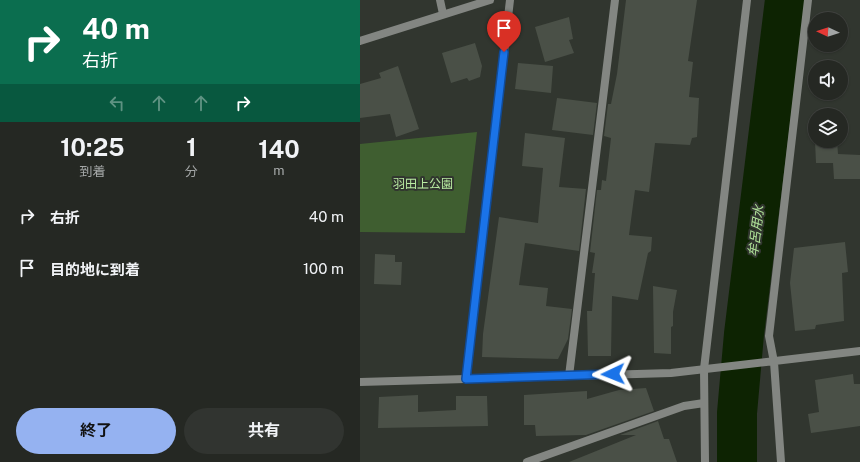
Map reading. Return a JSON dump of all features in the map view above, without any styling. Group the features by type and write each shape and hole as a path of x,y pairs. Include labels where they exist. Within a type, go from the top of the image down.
{"street":[{"path":"440,0 443,14"},
{"path":"360,41 490,0"},
{"path":"466,379 510,0"},
{"path":"569,376 615,0"},
{"path":"705,462 704,369 748,0"},
{"path":"781,462 774,362 770,336 808,0"},
{"path":"360,382 671,373 860,351"},
{"path":"527,462 684,406 704,403"}],"green space":[{"name":"羽田上公園","path":"477,132 465,233 360,232 360,144"}],"building":[{"path":"626,0 697,0 688,61 693,62 689,97 699,98 697,137 692,138 690,145 655,143 649,192 635,190 629,235 652,237 651,251 648,253 638,300 612,296 611,356 588,356 587,311 592,311 595,273 592,273 595,253 590,252 597,190 601,190 602,180 606,181 611,138 604,136 608,104 611,104 617,74"},
{"path":"569,17 573,39 569,40 574,53 545,62 535,27"},
{"path":"475,43 482,66 480,77 469,81 467,78 451,83 442,53"},
{"path":"518,63 553,66 551,93 515,89"},
{"path":"398,66 419,129 396,137 390,114 360,118 360,84 381,78 379,73"},
{"path":"557,98 597,103 593,135 552,130"},
{"path":"525,133 565,138 559,187 586,189 579,251 525,243 519,285 548,288 546,306 572,309 568,339 558,359 482,357 483,334 499,217 538,223 543,168 522,166"},
{"path":"815,148 838,148 838,154 860,155 860,179 834,179 833,163 816,163"},
{"path":"845,242 848,272 842,273 844,321 816,325 815,329 795,331 790,283 794,248"},
{"path":"375,254 395,255 395,262 402,262 401,285 374,284"},
{"path":"653,286 677,290 673,312 673,326 671,327 671,354 654,353"},
{"path":"853,374 854,384 860,384 860,426 811,433 808,414 819,412 815,380"},
{"path":"646,388 654,411 586,435 536,436 535,425 524,425 524,395 587,391 587,399 619,390"},
{"path":"418,395 418,412 456,410 456,396 487,396 488,426 378,428 379,397"},
{"path":"658,421 664,439 669,439 677,462 569,462 636,435 620,435"}],"waterway":[{"name":"牟呂用水","path":"737,462 737,413 744,334 785,0"}],"route":[{"path":"504,52 466,379 613,374"}]}
